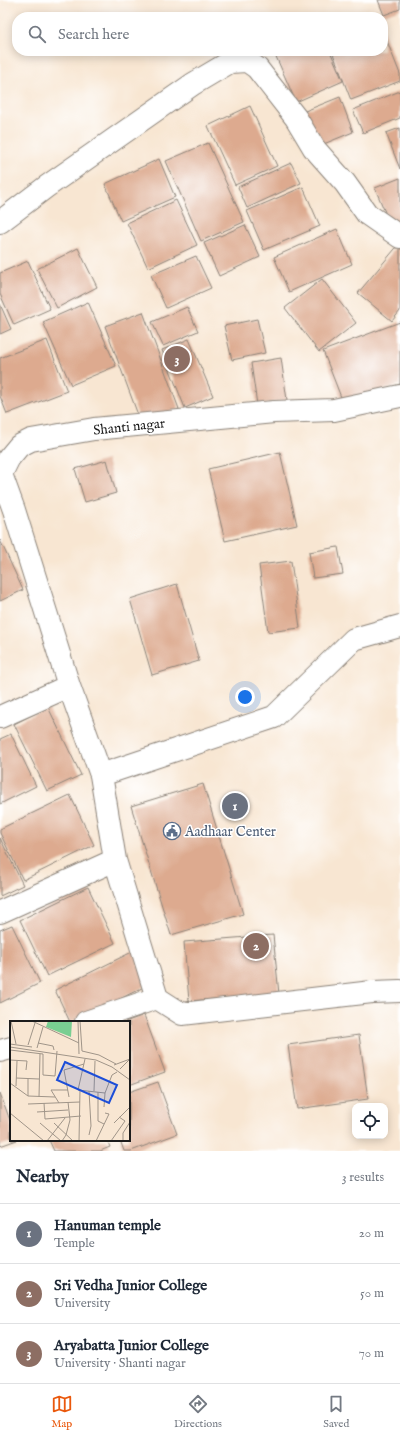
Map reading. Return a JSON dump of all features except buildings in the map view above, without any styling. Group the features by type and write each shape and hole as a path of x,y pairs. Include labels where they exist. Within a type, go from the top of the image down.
{"street":[{"path":"0,222 46,187 193,84 230,62 247,61 257,68 296,118 314,148 345,183 367,214 400,237"},
{"name":"Shanti nagar","path":"7,514 1,474 9,458 20,446 31,440 94,429 274,412 334,410 400,396"},
{"path":"7,514 101,775 115,860 157,998 182,1014 372,992 400,991"},
{"path":"101,775 274,717 354,639 400,626"},
{"path":"0,717 69,686"},
{"path":"0,912 115,860"},
{"path":"89,1021 157,998"},
{"path":"0,1052 10,1048"}],"place":[{"name":"Aryabatta Junior College","path":"177,359"},
{"name":"Hanuman temple","path":"235,806"},
{"name":"Aadhaar Center","path":"172,831"},
{"name":"Sri Vedha Junior College","path":"256,946"}]}
